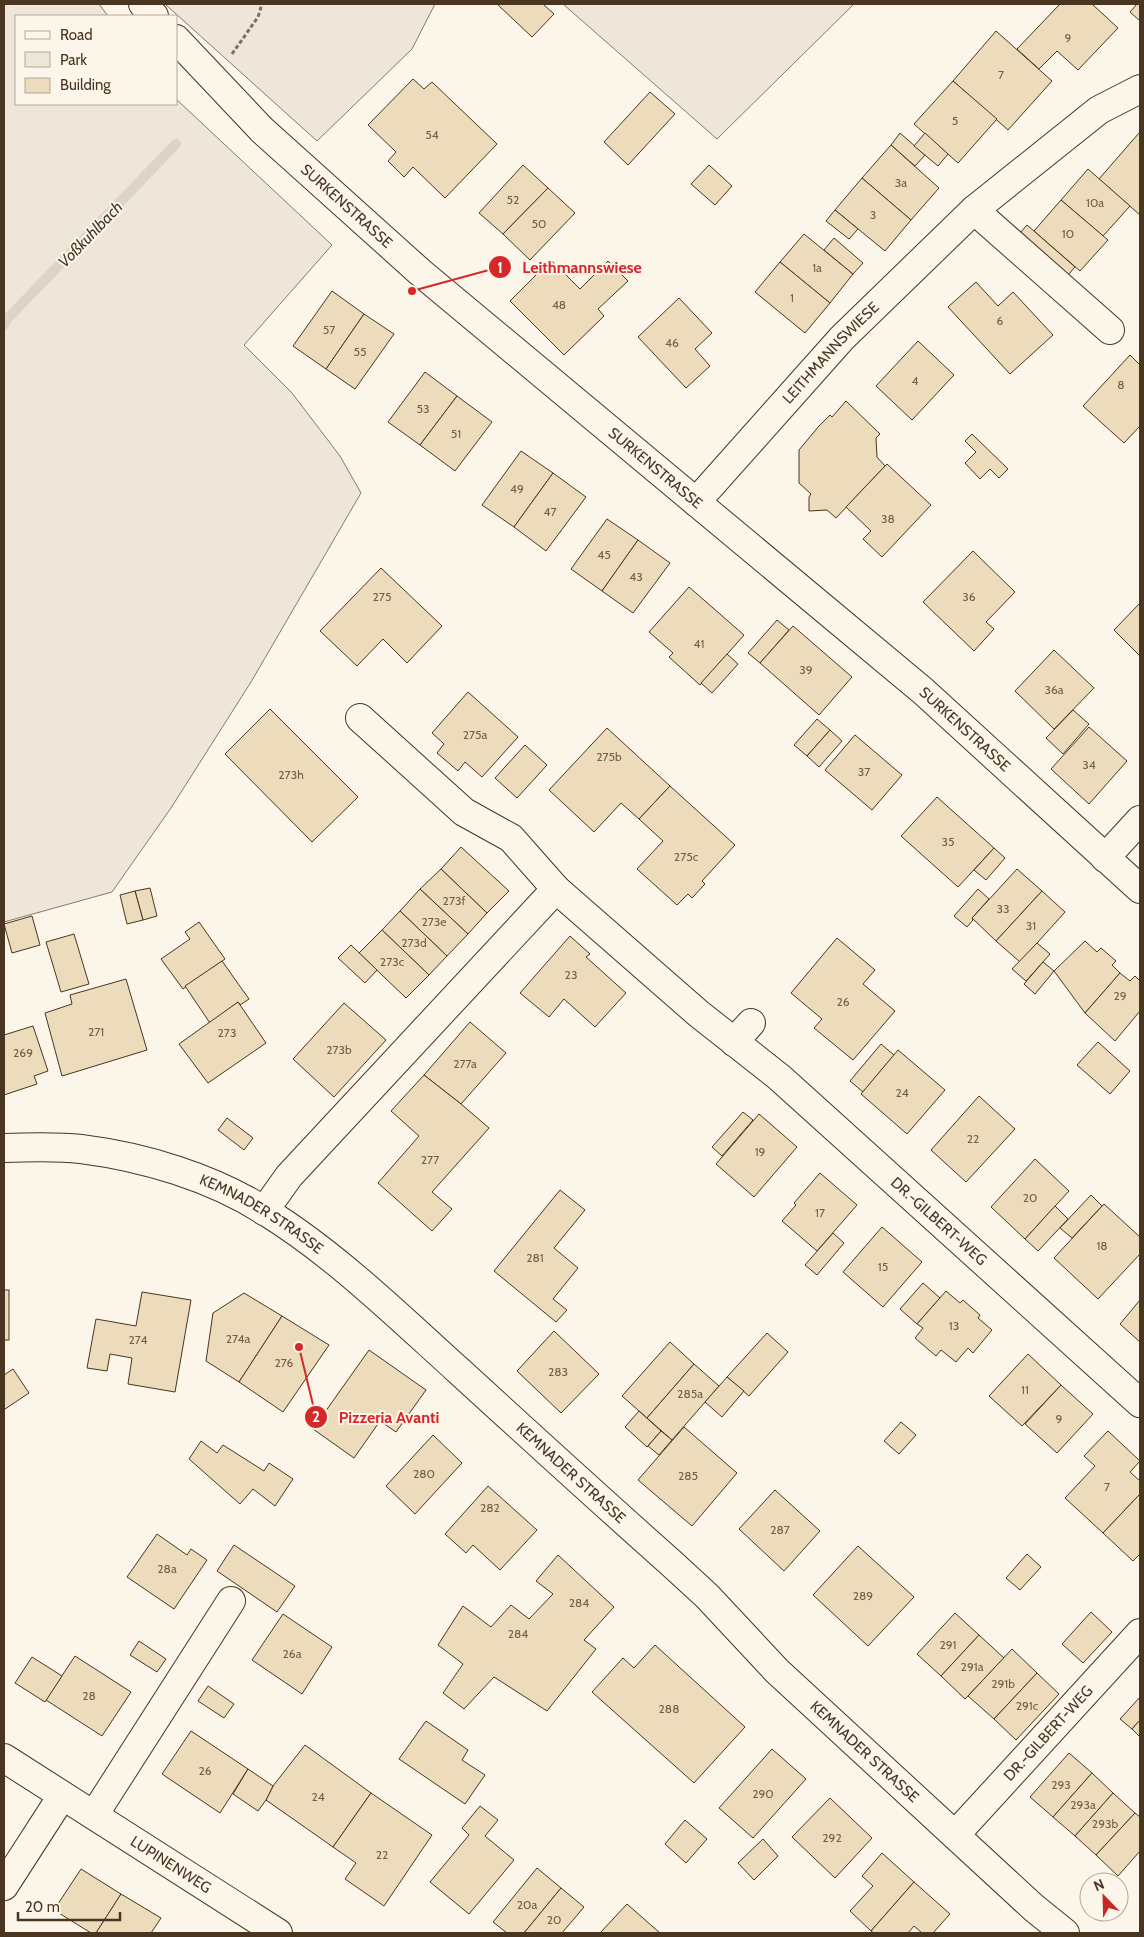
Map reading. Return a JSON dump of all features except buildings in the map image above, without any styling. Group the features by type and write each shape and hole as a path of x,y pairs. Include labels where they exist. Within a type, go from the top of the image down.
{"street":[{"path":"143,4 153,15"},
{"name":"SURKENSTRASSE","path":"178,41 262,130 420,272 923,691 1140,889"},
{"name":"LEITHMANNSWIESE","path":"696,502 842,338 974,210 1099,110 1140,89"},
{"path":"974,210 1110,330"},
{"name":"DR.-GILBERT-WEG","path":"360,718 464,812 511,838 556,889 699,1014 743,1032 778,1077 1140,1403"},
{"path":"1105,858 1140,820"},
{"path":"264,1211 289,1176 556,889"},
{"name":"KEMNADER STRASSE","path":"4,1148 80,1149 128,1158 179,1172 218,1187 264,1211 316,1246 422,1338 707,1596 778,1671 1034,1908 1065,1933"},
{"path":"94,1815 231,1601"},
{"name":"DR.-GILBERT-WEG","path":"955,1835 1140,1633"},
{"name":"LUPINENWEG","path":"4,1758 278,1933"},
{"path":"4,1886 62,1796"}],"path":[{"path":"215,79 258,17 262,4"}],"green space":[{"path":"4,4 99,4 107,15 15,15 15,105 178,105 178,101 332,245 244,345 292,393 340,456 361,493 251,682 171,808 112,892 4,922"},
{"path":"165,4 435,4 412,49 317,141"},
{"path":"563,4 854,4 717,139"}],"waterway":[{"name":"Voßkuhlbach","path":"4,325 7,319 176,144"}],"place":[{"name":"Leithmannswiese","path":"412,291"},
{"name":"Pizzeria Avanti","path":"299,1347"}]}
